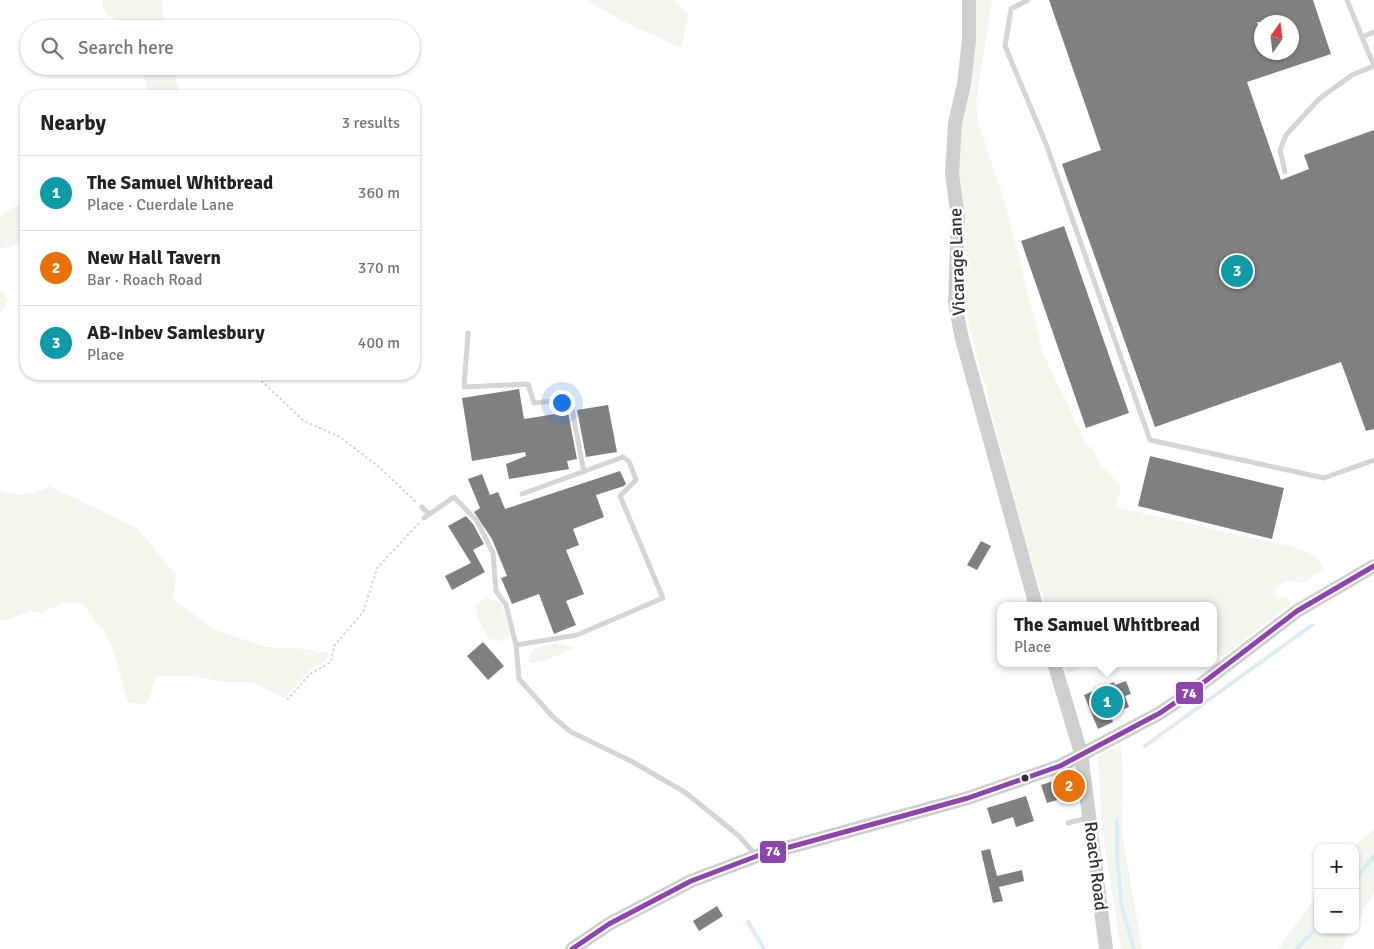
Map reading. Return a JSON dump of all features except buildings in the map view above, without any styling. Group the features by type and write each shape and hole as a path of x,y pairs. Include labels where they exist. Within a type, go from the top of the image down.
{"street":[{"name":"Vicarage Lane","path":"969,0 969,40 964,84 953,145 952,174 958,218 955,303 964,349 1035,602"},
{"path":"572,949 610,924 691,881 757,856 968,798 1060,766 1160,713 1195,690 1298,611 1374,566"},
{"path":"1055,667 1081,754"},
{"name":"Roach Road","path":"1081,754 1106,949"}],"lane":[{"path":"1028,0 1011,9 1005,46 1046,144 1150,440 1324,478 1374,460"},
{"path":"1285,172 1280,150 1286,135 1319,99 1352,75 1374,66 1347,0"},
{"path":"1362,37 1374,32"},
{"path":"468,333 464,387 528,384 534,403 570,399 584,472"},
{"path":"516,645 577,635 663,598 620,496 636,480 629,461 622,458 522,494"},
{"path":"422,507 426,516 454,497 478,521 493,553 496,591 506,605 516,645 519,679 553,717 571,732 633,762 686,793 739,836 757,856"},
{"path":"1068,823 1090,817"}],"path":[{"path":"260,380 304,421 340,437 379,467 422,507"},
{"path":"288,700 310,674 331,662 334,646 363,612 377,568 426,516"}],"shaded area":[{"path":"103,0 162,0 163,20 117,20 106,14 102,3"},
{"path":"587,0 674,0 688,15 682,48 620,20"},
{"path":"976,0 992,0 976,102 978,123 1006,206 1042,350 1085,445 1093,448 1101,469 1107,471 1121,487 1116,507 1289,546 1310,553 1321,564 1323,570 1302,583 1287,581 1276,587 1275,595 1278,599 1287,597 1292,603 1222,657 1217,651 1217,602 1045,602 1023,534 962,290 966,225 959,178 960,137 975,32"},
{"path":"144,75 175,75 179,90 148,90"},
{"path":"20,204 20,243 0,249 0,216"},
{"path":"0,288 8,300 0,313"},
{"path":"49,486 137,528 176,575 173,600 216,630 266,647 308,649 317,653 327,652 326,660 311,669 284,698 253,682 223,682 193,676 156,676 148,701 141,705 128,702 108,638 83,603 64,602 42,613 31,611 3,621 0,620 0,490 14,494 31,494"},
{"path":"487,598 499,601 512,631 503,641 489,639 477,617 476,604"},
{"path":"556,643 575,648 541,662 529,663 530,653 537,647"},
{"path":"1065,667 1080,667 1068,674"},
{"path":"1121,745 1123,772 1122,833 1142,949 1121,949 1102,830 1098,756"},
{"path":"1374,829 1374,893 1359,918 1359,844 1357,844"},
{"path":"1314,900 1314,934 1350,934 1341,949 1278,949"}],"waterway":[{"path":"1145,746 1312,625"},
{"path":"1117,820 1117,857 1122,908 1134,949"},
{"path":"1359,875 1374,856"},
{"path":"748,922 764,949"},
{"path":"1296,949 1314,930"}],"transit line":[{"name":"74","path":"572,949 609,924 691,881 757,856 968,798 1060,766 1160,713 1195,689 1297,611 1374,566"}],"place":[{"name":"AB-Inbev Samlesbury","path":"1237,271"},
{"name":"The Samuel Whitbread","path":"1107,702"},
{"name":"New Hall Tavern","path":"1069,786"}]}
